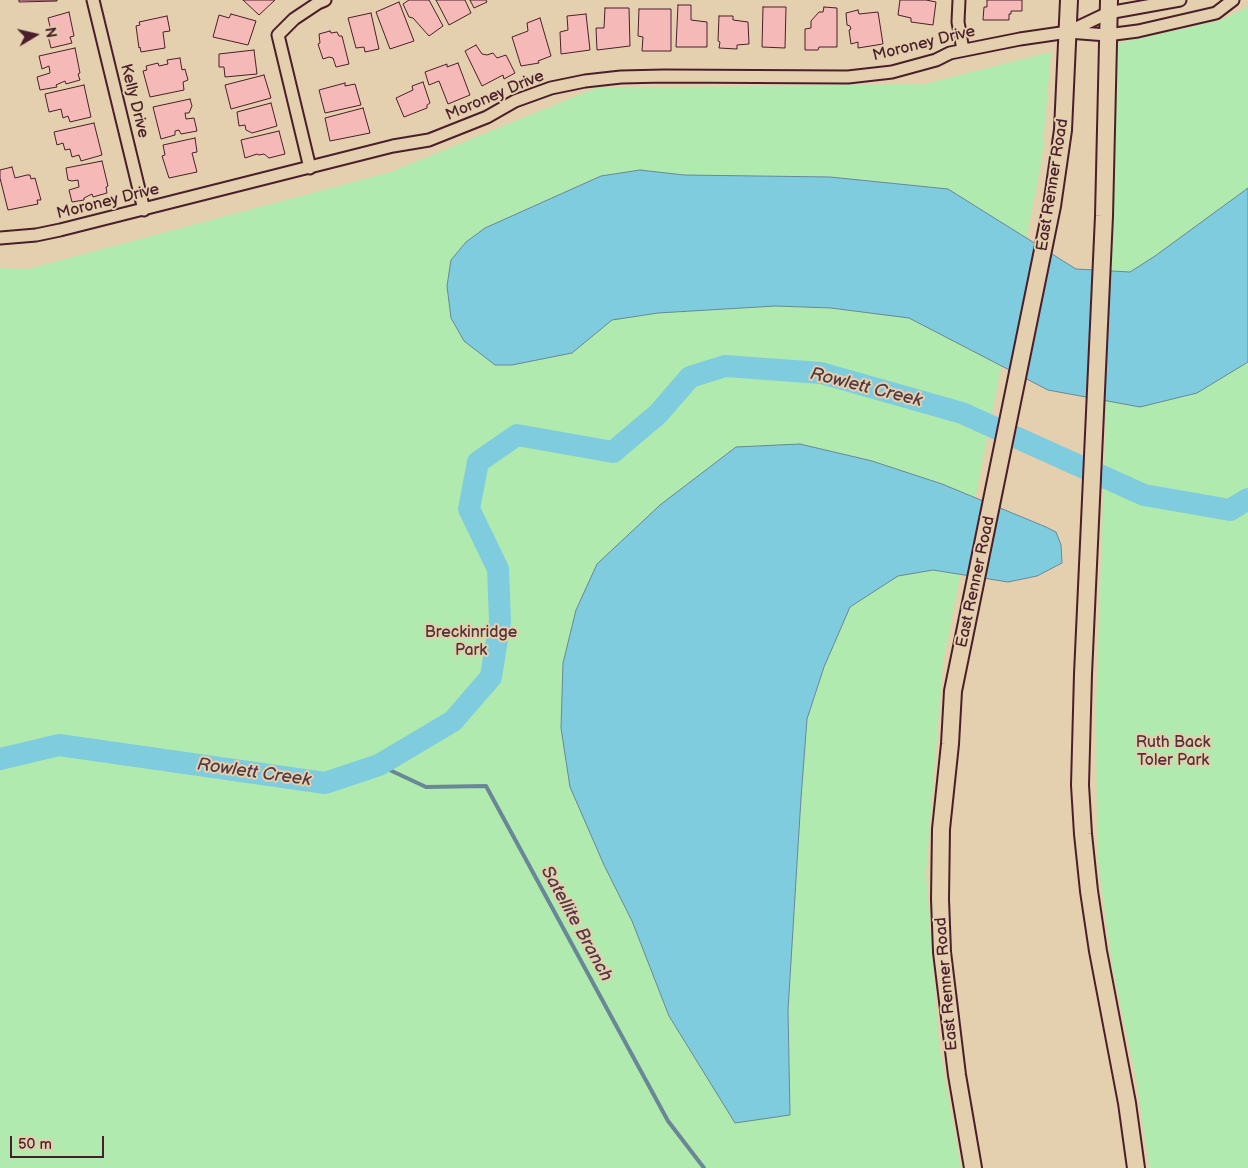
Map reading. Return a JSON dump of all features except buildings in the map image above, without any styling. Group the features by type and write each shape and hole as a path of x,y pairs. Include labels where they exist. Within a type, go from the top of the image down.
{"main road":[{"name":"East Renner Road","path":"973,1168 957,1075 942,952 940,900 941,830 950,744 953,691 1050,215 1063,130 1069,0"},
{"path":"1109,7 1104,216 1083,674 1080,784 1082,834 1098,951 1128,1103 1136,1168"}],"street":[{"name":"Kelly Drive","path":"92,0 144,210"},
{"path":"310,168 278,35 294,19 318,2 325,0"},
{"path":"959,0 958,22 963,50"},
{"name":"Moroney Drive","path":"1068,32 1109,7 1180,0"},
{"name":"Moroney Drive","path":"0,238 52,232 393,146 430,140 487,117 515,101 551,88 585,81 621,77 664,76 848,77 892,72 936,60 950,53 1020,39 1068,32 1107,35 1138,31 1216,13 1233,0"}],"green space":[{"name":"Ruth Back Toler Park","path":"1248,7 1248,1168 1149,1168 1136,1079 1112,966 1097,854 1096,706 1115,148 1116,50 1119,43 1218,21"},
{"name":"Breckinridge Park","path":"1051,52 1042,158 943,663 926,873 939,1044 961,1168 0,1168 0,268 28,269 391,172 596,88 925,84"}],"water":[{"path":"640,170 684,175 830,177 948,189 1076,269 1130,272 1248,188 1248,362 1197,393 1140,407 1048,390 909,318 831,308 775,306 658,313 612,320 572,353 512,365 495,365 464,341 451,318 447,286 451,260 466,242 485,228 601,176"},
{"path":"800,444 872,461 942,484 1046,527 1056,532 1061,545 1062,563 1037,576 1008,582 933,570 898,576 850,607 824,667 807,719 788,1010 790,1115 735,1123 669,1016 632,921 604,865 570,787 561,728 563,663 576,610 597,564 660,505 736,447"}],"waterway":[{"name":"Rowlett Creek","path":"0,759 59,745 325,783 379,765 453,721 491,677 500,621 498,569 469,509 478,462 517,435 613,452 658,414 690,377 725,366 821,373 962,413 1144,495 1230,510 1248,499"},
{"name":"Satellite Branch","path":"379,765 426,787 486,786 668,1121 704,1168"}]}
